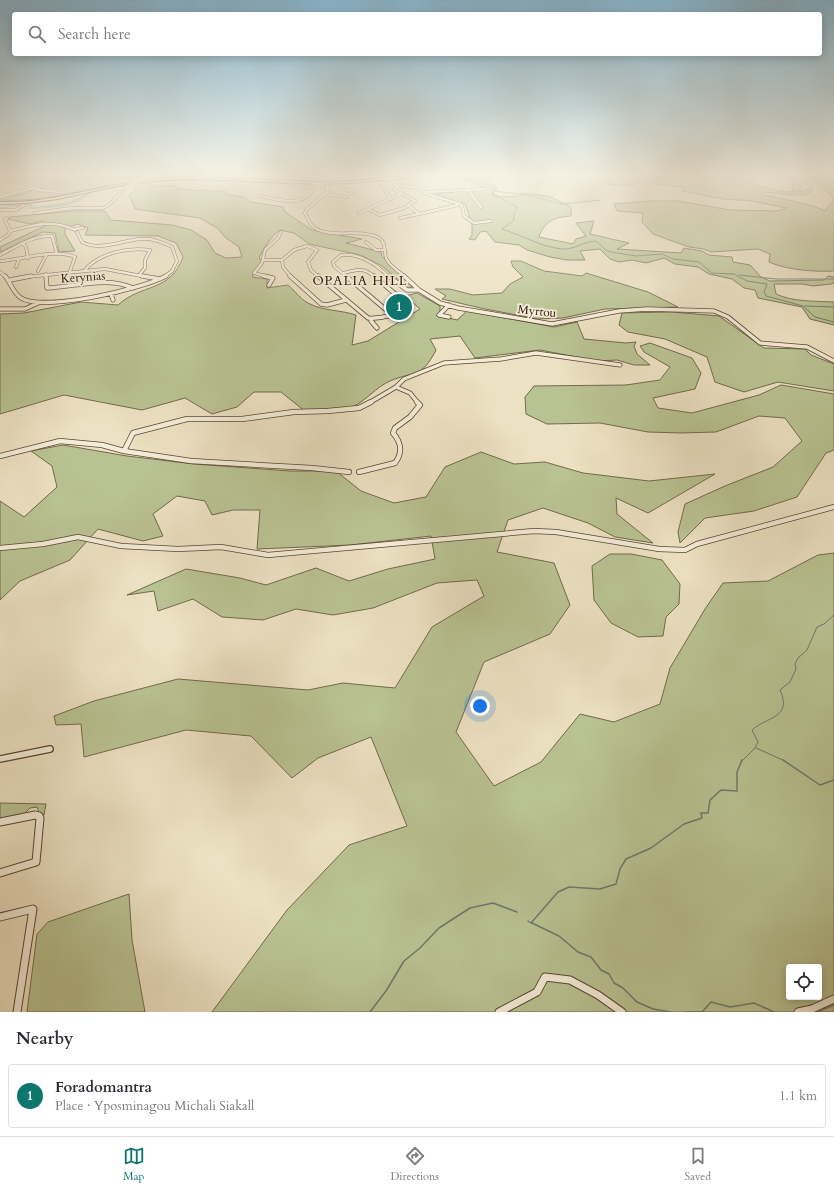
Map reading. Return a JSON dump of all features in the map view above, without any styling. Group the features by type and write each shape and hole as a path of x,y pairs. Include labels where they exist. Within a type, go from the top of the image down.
{"street":[{"path":"6,223 10,231"},
{"path":"0,240 9,234 10,231 41,223"},
{"path":"50,223 75,231 84,228"},
{"name":"Myrtou","path":"311,223 315,228 336,233 376,236 383,241 387,260 419,290 434,300 449,305 552,324 619,311 654,309 714,311 728,317 760,343 807,346 824,357 834,361"},
{"path":"0,272 10,280 15,293 19,298 38,303 111,294 160,279 174,270 177,261 172,247 166,244 154,240 134,239 102,245 91,245 83,243 78,239 75,231"},
{"path":"269,285 273,278 254,273 263,260 265,250 281,234 281,232"},
{"path":"0,255 37,237 51,235 57,254"},
{"path":"366,242 376,250 385,250"},
{"path":"23,244 26,247 28,258"},
{"path":"263,260 282,260 297,246 305,245 316,248 317,250 308,262 311,270 372,320 371,322 377,328"},
{"path":"84,271 89,264 103,257 135,250 150,250 145,260 145,268 139,275"},
{"path":"0,261 57,254 73,255 74,257 70,271"},
{"path":"391,314 334,266 333,262 335,258 342,255 357,257 375,265 408,290 419,290"},
{"path":"38,271 46,256"},
{"path":"16,267 19,259"},
{"path":"282,260 283,267 287,273 321,304 327,305 346,300"},
{"path":"343,273 361,269 367,270 408,305 402,310 372,320"},
{"path":"10,280 34,274 110,270 160,279"},
{"name":"Kerynias","path":"46,274 48,288 95,284 123,284 129,285 133,288"},
{"path":"111,294 113,300"},
{"path":"0,309 29,309 38,303"},
{"path":"449,305 439,316 449,317"},
{"path":"124,451 133,433 187,419 242,419 294,412 359,408 396,387 404,379 444,363 501,359 536,353 620,365"},
{"path":"359,472 395,463 400,455 400,442 393,433 395,428 410,417 420,405 410,394 396,387"},
{"path":"0,456 60,441 102,445 124,451 190,461 312,468 349,472"},
{"path":"0,548 43,544 78,537 121,546 178,549 221,547 268,555 534,531 556,532 659,549 685,550 697,544 834,507"},
{"path":"0,759 50,749"},
{"path":"0,822 37,815 40,818 36,862 0,873"},
{"path":"0,917 33,908 17,1012"},
{"path":"499,1012 537,992 545,977 570,980 598,995 622,1012"},
{"path":"798,1012 812,1009 834,1000"}],"green space":[{"path":"45,223 150,223 172,225 191,230 207,240 215,253 226,258 242,257 239,247 226,238 217,228 209,223 302,223 312,230 362,239 346,243 381,252 382,256 412,287 408,288 382,266 360,255 309,244 294,233 280,230 270,239 265,247 259,258 262,261 252,277 267,279 267,288 288,285 304,301 315,306 356,315 352,345 368,341 420,309 405,296 417,293 440,306 440,316 457,320 467,311 554,327 577,322 584,339 626,343 636,342 634,346 637,354 650,365 634,365 617,360 597,361 540,350 475,358 460,336 430,339 436,350 422,370 390,381 352,407 342,409 306,412 281,392 254,392 237,407 212,414 185,398 142,410 64,395 0,414 0,314 24,313 81,302 118,305 136,293 155,286 171,277 183,257 176,243 158,236 85,235 88,228 78,224 65,228 65,234 75,251 59,252 55,233 43,232 0,252 0,247 47,225"},
{"path":"472,223 548,223 544,227 539,237 573,244 576,239 586,236 576,223 593,223 590,234 629,243 617,249 681,253 684,248 702,251 709,255 732,257 733,262 750,265 761,277 770,281 824,280 828,276 834,277 834,283 831,284 813,286 803,284 774,284 776,294 783,297 804,301 834,302 834,325 810,319 802,307 758,298 755,290 744,288 732,279 709,274 698,267 675,264 664,258 646,263 632,260 619,262 610,259 600,249 580,251 585,260 567,260 550,257 527,250 519,245 495,242 486,231 480,232 475,240 469,239 472,235"},
{"path":"643,223 834,223 834,271 801,270 776,265 769,262 770,254 758,249 711,252 704,249 689,247 653,234"},
{"path":"511,261 521,261 544,271 582,276 586,273 648,292 678,307 605,309 563,318 538,319 442,299 446,296 435,289 450,289 473,295 502,293 510,284 523,277 513,267"},
{"path":"672,312 719,316 764,348 805,349 811,355 834,364 834,391 778,382 744,392 715,382 707,357 665,339 628,332 619,325 622,313"},
{"path":"650,343 692,358 701,373 695,389 653,398 658,408 692,413 759,395 781,385 834,394 834,450 826,453 797,497 754,511 705,518 680,543 678,532 685,504 773,467 802,441 785,418 759,416 716,432 681,433 648,432 600,423 547,424 526,414 525,397 534,386 626,385 660,380 670,367 644,352 640,346"},
{"path":"63,445 127,456 194,464 290,471 336,471 361,491 394,503 426,497 445,467 481,452 514,464 545,462 583,473 649,481 715,474 648,513 616,498 617,514 653,543 615,537 588,523 543,508 508,520 497,552 554,563 570,605 550,634 484,662 456,732 494,786 541,762 580,714 614,722 660,704 670,668 705,609 723,583 768,581 818,555 834,553 834,1012 212,1012 287,910 349,845 407,826 371,737 318,758 292,778 251,736 186,730 84,757 81,724 56,725 54,716 94,701 178,679 308,690 343,683 395,688 432,627 484,596 477,580 437,583 373,608 333,615 296,609 263,620 222,617 193,599 158,611 154,591 127,595 186,569 240,578 266,585 316,568 349,581 388,569 435,559 431,536 350,545 257,549 260,510 233,510 212,515 205,501 177,496 153,514 163,536 143,541 98,529 70,560 20,581 0,600 0,501 24,517 57,487 52,466 31,451"},
{"path":"610,554 631,554 662,560 680,584 679,604 666,617 663,636 638,637 611,623 594,600 592,566"},
{"path":"0,803 46,804 44,815 39,813 37,807 30,808 23,815 0,821"},
{"path":"129,894 132,940 145,1012 27,1012 37,934 48,922"}],"waterway":[{"path":"510,223 502,229 554,248 566,249 587,242 596,241 606,250 611,252 636,256 662,254 673,259 699,262 712,273 734,274 747,281 767,284 764,292 766,296 803,306 815,317 834,322"},
{"path":"739,275 776,279 834,279"},
{"path":"805,306 834,307"},
{"path":"742,761 755,748 758,742 752,730 781,712 783,699 780,690 790,682 796,669 795,664 798,658 807,650 817,627 824,624 834,615"},
{"path":"756,748 783,760"},
{"path":"528,921 531,923 558,892 569,887 600,889 616,884 620,869 626,859 651,848 684,824 702,818 701,813 708,813 710,800 721,790 737,791 737,772 742,760"},
{"path":"783,760 820,785 834,780"},
{"path":"370,1012 386,991 404,961 420,948 439,928 470,908 493,903 517,912"},
{"path":"532,923 559,936 578,952 591,957 601,970 609,974 614,983 623,988 637,1002 653,1009 671,1012"},
{"path":"685,1012 702,1012 711,1002 730,1007 754,1003 774,1012"},
{"path":"818,1012 834,1005"}],"place":[{"name":"Foradomantra","path":"399,307"}],"district":[{"name":"OPALIA HILL","path":"360,280"}]}
